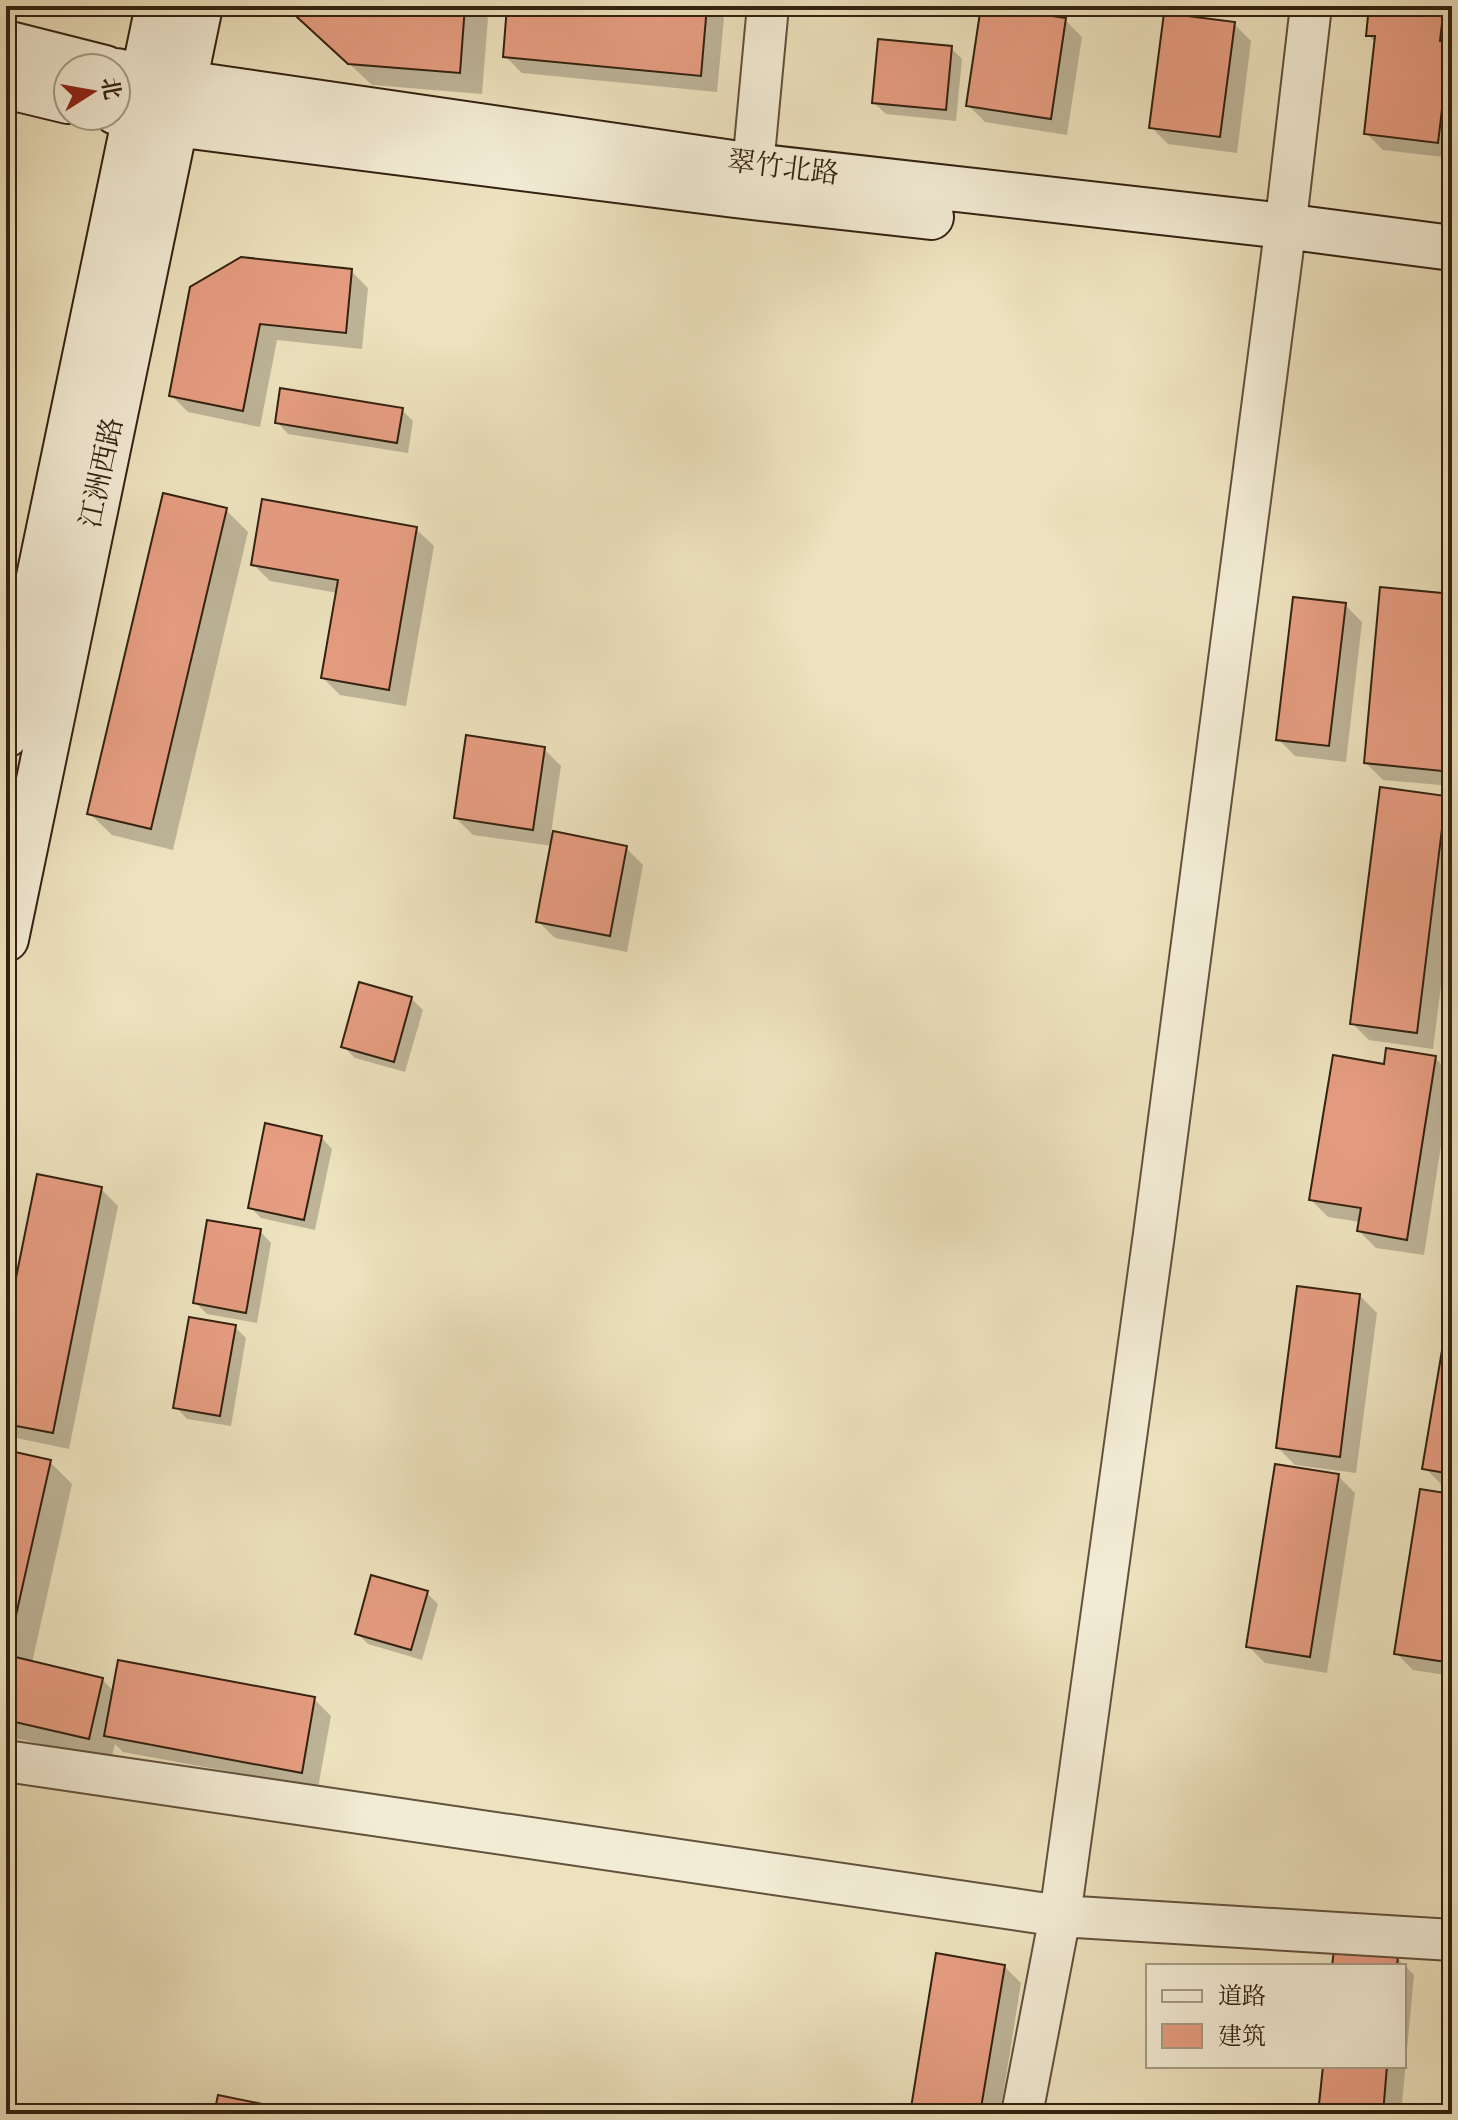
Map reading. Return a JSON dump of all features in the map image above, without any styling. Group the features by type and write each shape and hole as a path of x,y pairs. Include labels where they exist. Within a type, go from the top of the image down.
{"main road":[{"name":"江洲西路","path":"6,735 158,6"},
{"name":"江洲西路","path":"6,939 139,93 200,6"},
{"name":"翠竹北路","path":"6,43 139,93 735,195 1283,241 1452,248"},
{"path":"6,86 52,97"},
{"name":"翠竹北路","path":"139,93 753,166 1283,241 1452,278"}],"street":[{"path":"753,166 768,6"},
{"path":"1022,2114 1060,1916 1156,1219 1311,6"},
{"path":"6,1761 1060,1916 1452,1940"}],"building":[{"path":"285,6 465,6 460,73 348,64"},
{"path":"507,6 707,6 701,76 503,57"},
{"path":"981,6 1066,18 1051,119 966,106"},
{"path":"1369,6 1444,6 1440,41 1450,42 1438,143 1364,134 1375,36 1366,36"},
{"path":"1164,13 1235,22 1220,137 1149,128"},
{"path":"878,39 952,46 946,110 872,103"},
{"path":"241,257 352,269 346,333 260,324 243,411 169,396 190,287"},
{"path":"280,388 403,408 397,443 275,423"},
{"path":"163,493 227,508 151,829 87,814"},
{"path":"262,499 417,527 389,690 321,678 338,580 251,565"},
{"path":"1380,587 1452,594 1452,655 1442,771 1364,763"},
{"path":"1293,597 1346,603 1329,746 1276,740"},
{"path":"466,735 545,747 533,830 454,818"},
{"path":"1380,787 1446,796 1417,1033 1350,1024"},
{"path":"553,831 627,846 610,936 536,922"},
{"path":"359,982 412,997 394,1062 341,1047"},
{"path":"1386,1048 1436,1056 1407,1240 1357,1231 1361,1208 1309,1200 1333,1055 1384,1064"},
{"path":"265,1123 322,1136 304,1220 248,1208"},
{"path":"37,1174 102,1187 53,1433 6,1424 6,1327"},
{"path":"207,1220 261,1229 246,1313 193,1303"},
{"path":"1297,1286 1360,1294 1340,1457 1276,1448"},
{"path":"1449,1309 1452,1309 1452,1474 1422,1469"},
{"path":"189,1317 236,1325 220,1416 173,1408"},
{"path":"6,1450 51,1460 7,1655 103,1678 89,1739 6,1720"},
{"path":"1275,1464 1339,1474 1310,1657 1246,1647"},
{"path":"1420,1489 1452,1494 1452,1663 1394,1654"},
{"path":"371,1575 428,1591 411,1650 355,1634"},
{"path":"118,1660 315,1697 302,1773 104,1736"},
{"path":"1334,1950 1398,1956 1397,1964 1332,1964"},
{"path":"936,1953 1005,1965 980,2114 910,2114"},
{"path":"1323,2068 1387,2068 1383,2114 1318,2114"},
{"path":"218,2095 287,2109 286,2114 214,2114"}]}
